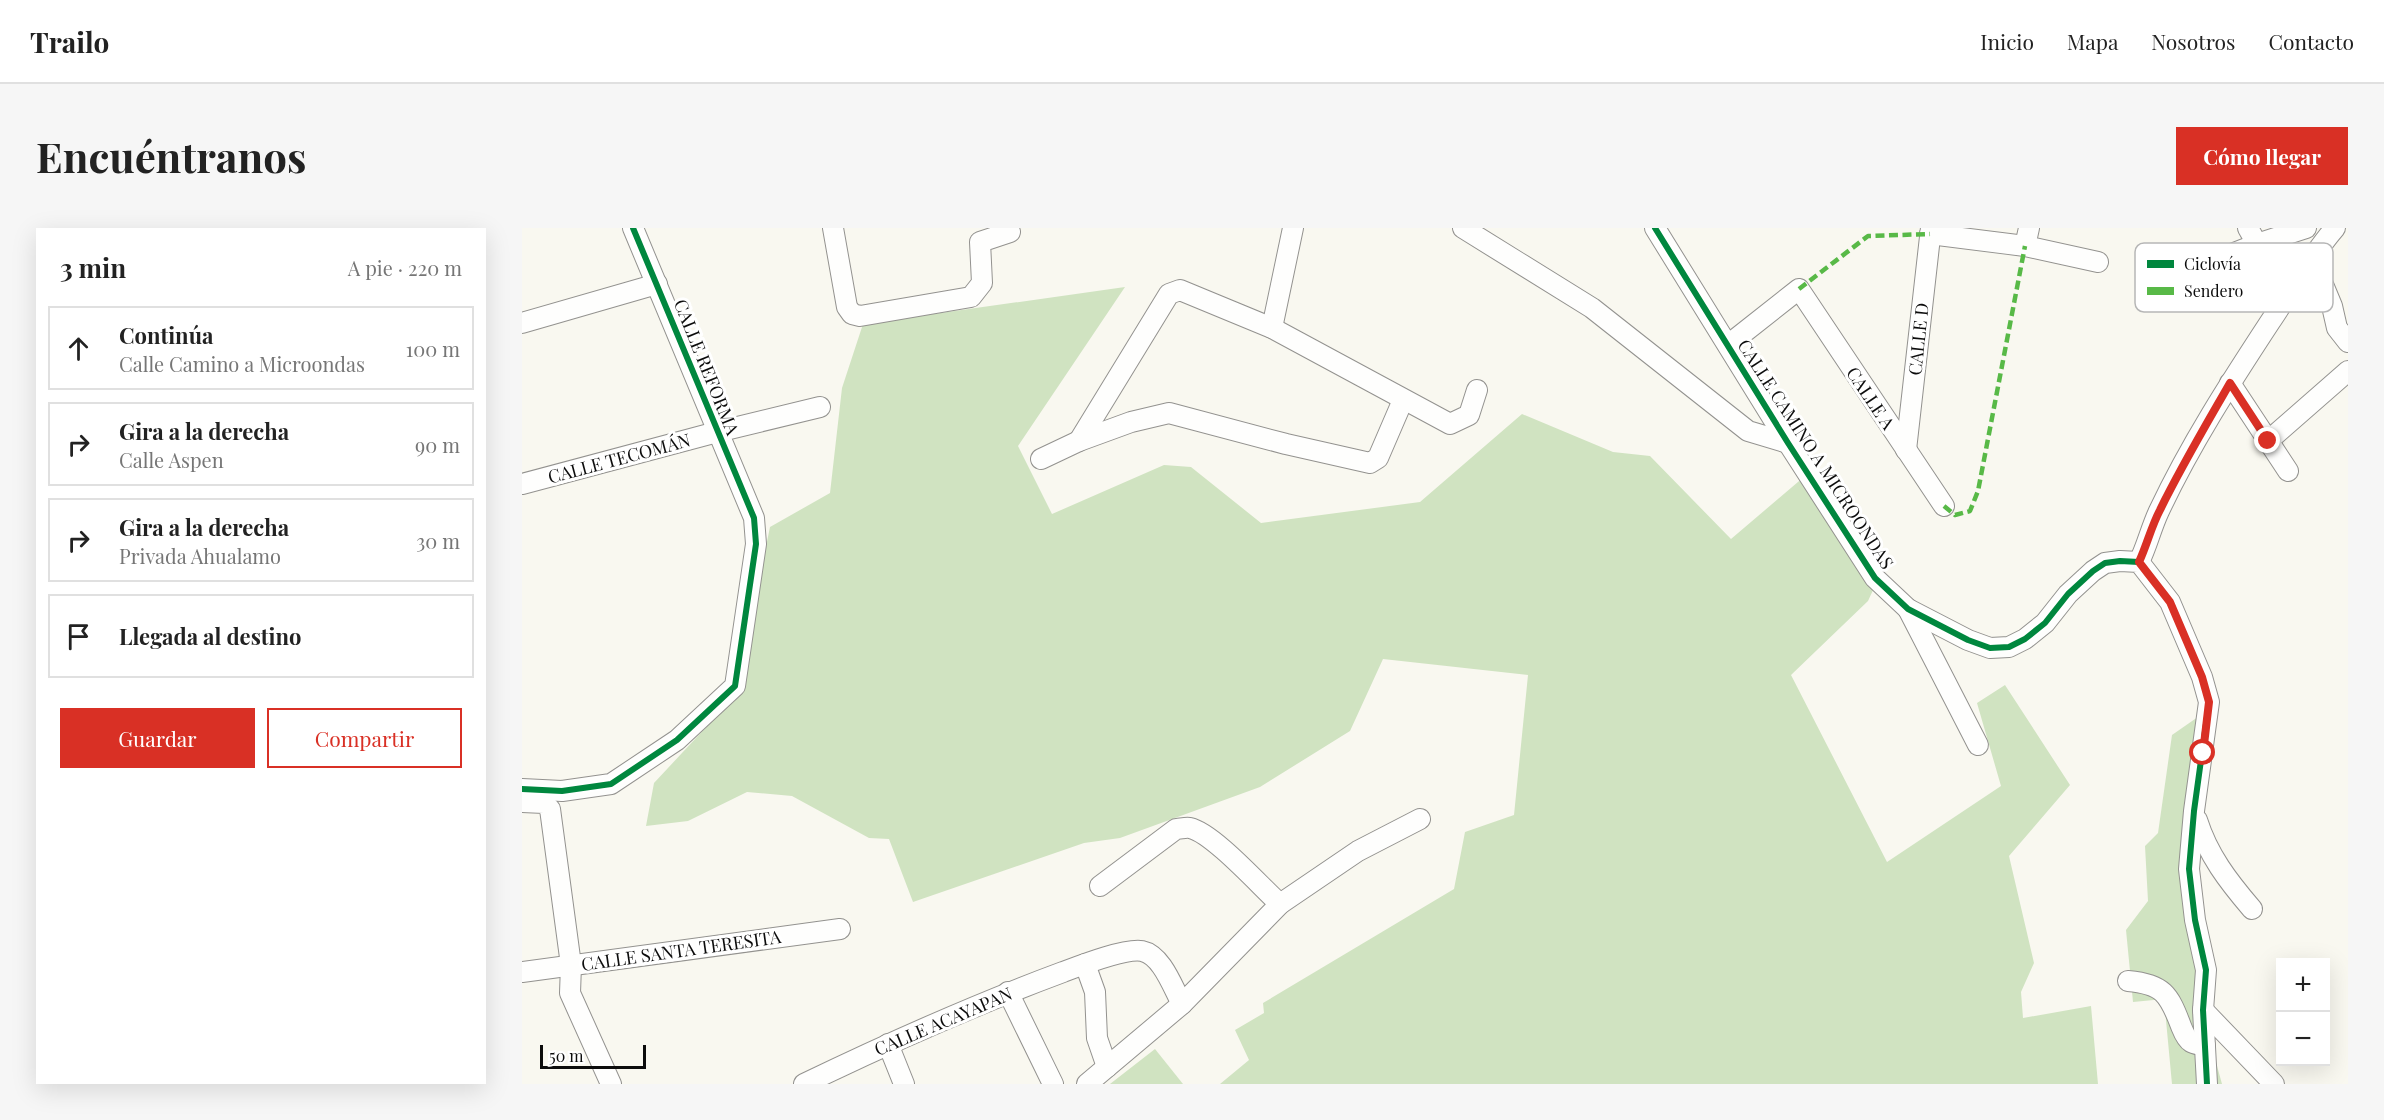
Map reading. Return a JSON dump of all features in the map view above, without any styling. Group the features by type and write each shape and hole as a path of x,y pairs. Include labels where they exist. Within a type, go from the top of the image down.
{"street":[{"name":"CALLE REFORMA","path":"522,789 562,791 610,784 677,740 735,686 756,544 754,518 633,228"},
{"path":"833,228 847,307 852,314 860,316 971,297 982,283 980,242 1010,232"},
{"path":"1272,328 1293,228"},
{"path":"1463,228 1592,308 1748,431 1788,443"},
{"name":"CALLE CAMINO A MICROONDAS","path":"1655,228 1788,443 1875,578 1908,609 1968,640 1990,648 2009,647 2025,639 2045,623 2068,594 2092,571 2105,564 2120,561 2139,562"},
{"path":"2239,243 2252,236 2306,228"},
{"path":"2324,243 2335,228"},
{"path":"1930,231 2027,237 2098,262"},
{"name":"CALLE D","path":"1906,450 1930,231"},
{"path":"522,323 657,284"},
{"name":"CALLE A","path":"1728,345 1799,289 1944,506"},
{"path":"1079,441 1169,294 1180,290 1272,328 1450,424 1469,415 1477,390"},
{"path":"2333,310 2337,328 2348,342"},
{"path":"2207,1084 2203,1010 2206,970 2195,920 2189,869 2194,812 2209,702 2202,677 2170,602 2139,562 2158,513 2183,464 2230,383 2277,312"},
{"path":"2268,441 2348,372"},
{"path":"2230,383 2288,471"},
{"path":"1041,459 1079,441 1131,422 1169,413 1286,444 1370,463 1378,458 1403,400"},
{"name":"CALLE TECOMÁN","path":"522,484 820,407"},
{"path":"1908,609 1978,745"},
{"path":"522,801 544,803 550,809 572,964 570,993 611,1084"},
{"path":"2194,812 2203,840 2216,863 2252,909"},
{"path":"1087,1084 1182,1004 1280,904 1358,851 1420,819"},
{"path":"1100,886 1176,829 1190,828 1227,853 1280,904"},
{"name":"CALLE SANTA TERESITA","path":"522,972 840,929"},
{"name":"CALLE ACAYAPAN","path":"804,1084 888,1044 1008,992 1085,964 1130,952 1141,951 1150,954 1159,963 1182,1004"},
{"path":"1085,964 1095,992 1097,1038 1107,1067"},
{"path":"2128,981 2149,982 2165,993 2175,1009 2183,1032 2191,1042 2205,1046"},
{"path":"1008,992 1053,1084"},
{"path":"2203,1010 2274,1084"},
{"path":"888,1044 903,1084"}],"green space":[{"path":"1125,287 1018,446 1052,514 1164,465 1191,467 1261,523 1420,502 1522,414 1613,452 1650,456 1731,539 1805,476 1874,588 1868,601 1791,675 1887,862 2001,786 1977,703 2005,685 2070,785 2009,856 2034,963 2021,992 2023,1018 2091,1006 2098,1084 1220,1084 1249,1060 1235,1030 1264,1013 1263,1003 1454,889 1465,832 1514,815 1528,675 1383,659 1350,731 1260,787 1120,838 1084,843 913,902 889,839 869,838 792,796 747,792 688,821 646,826 654,783 738,693 770,527 830,493 842,388 863,324"},
{"path":"2218,703 2196,846 2201,905 2214,959 2214,1055 2222,1084 2172,1084 2164,999 2133,1002 2126,930 2148,901 2145,846 2158,833 2172,735"},
{"path":"1155,1049 1183,1084 1110,1084"}],"marked path":[{"path":"1799,289 1868,236 1930,234"},
{"path":"1944,506 1955,515 1970,511 1978,491 2025,246"}],"cycle path":[{"path":"522,789 562,791 611,784 677,740 735,686 756,544 754,518 633,228"},
{"path":"1655,228 1788,443 1875,578 1908,609 1968,640 1990,648 2009,647 2025,639 2045,623 2068,594 2093,571 2105,563 2120,561 2139,562 2170,602 2202,677 2209,702 2194,811 2189,869 2195,920 2206,970 2203,1010 2207,1084"}],"route":[{"path":"2203,753 2209,702 2202,677 2170,602 2139,562 2158,513 2188,454 2230,383 2268,441"}]}
